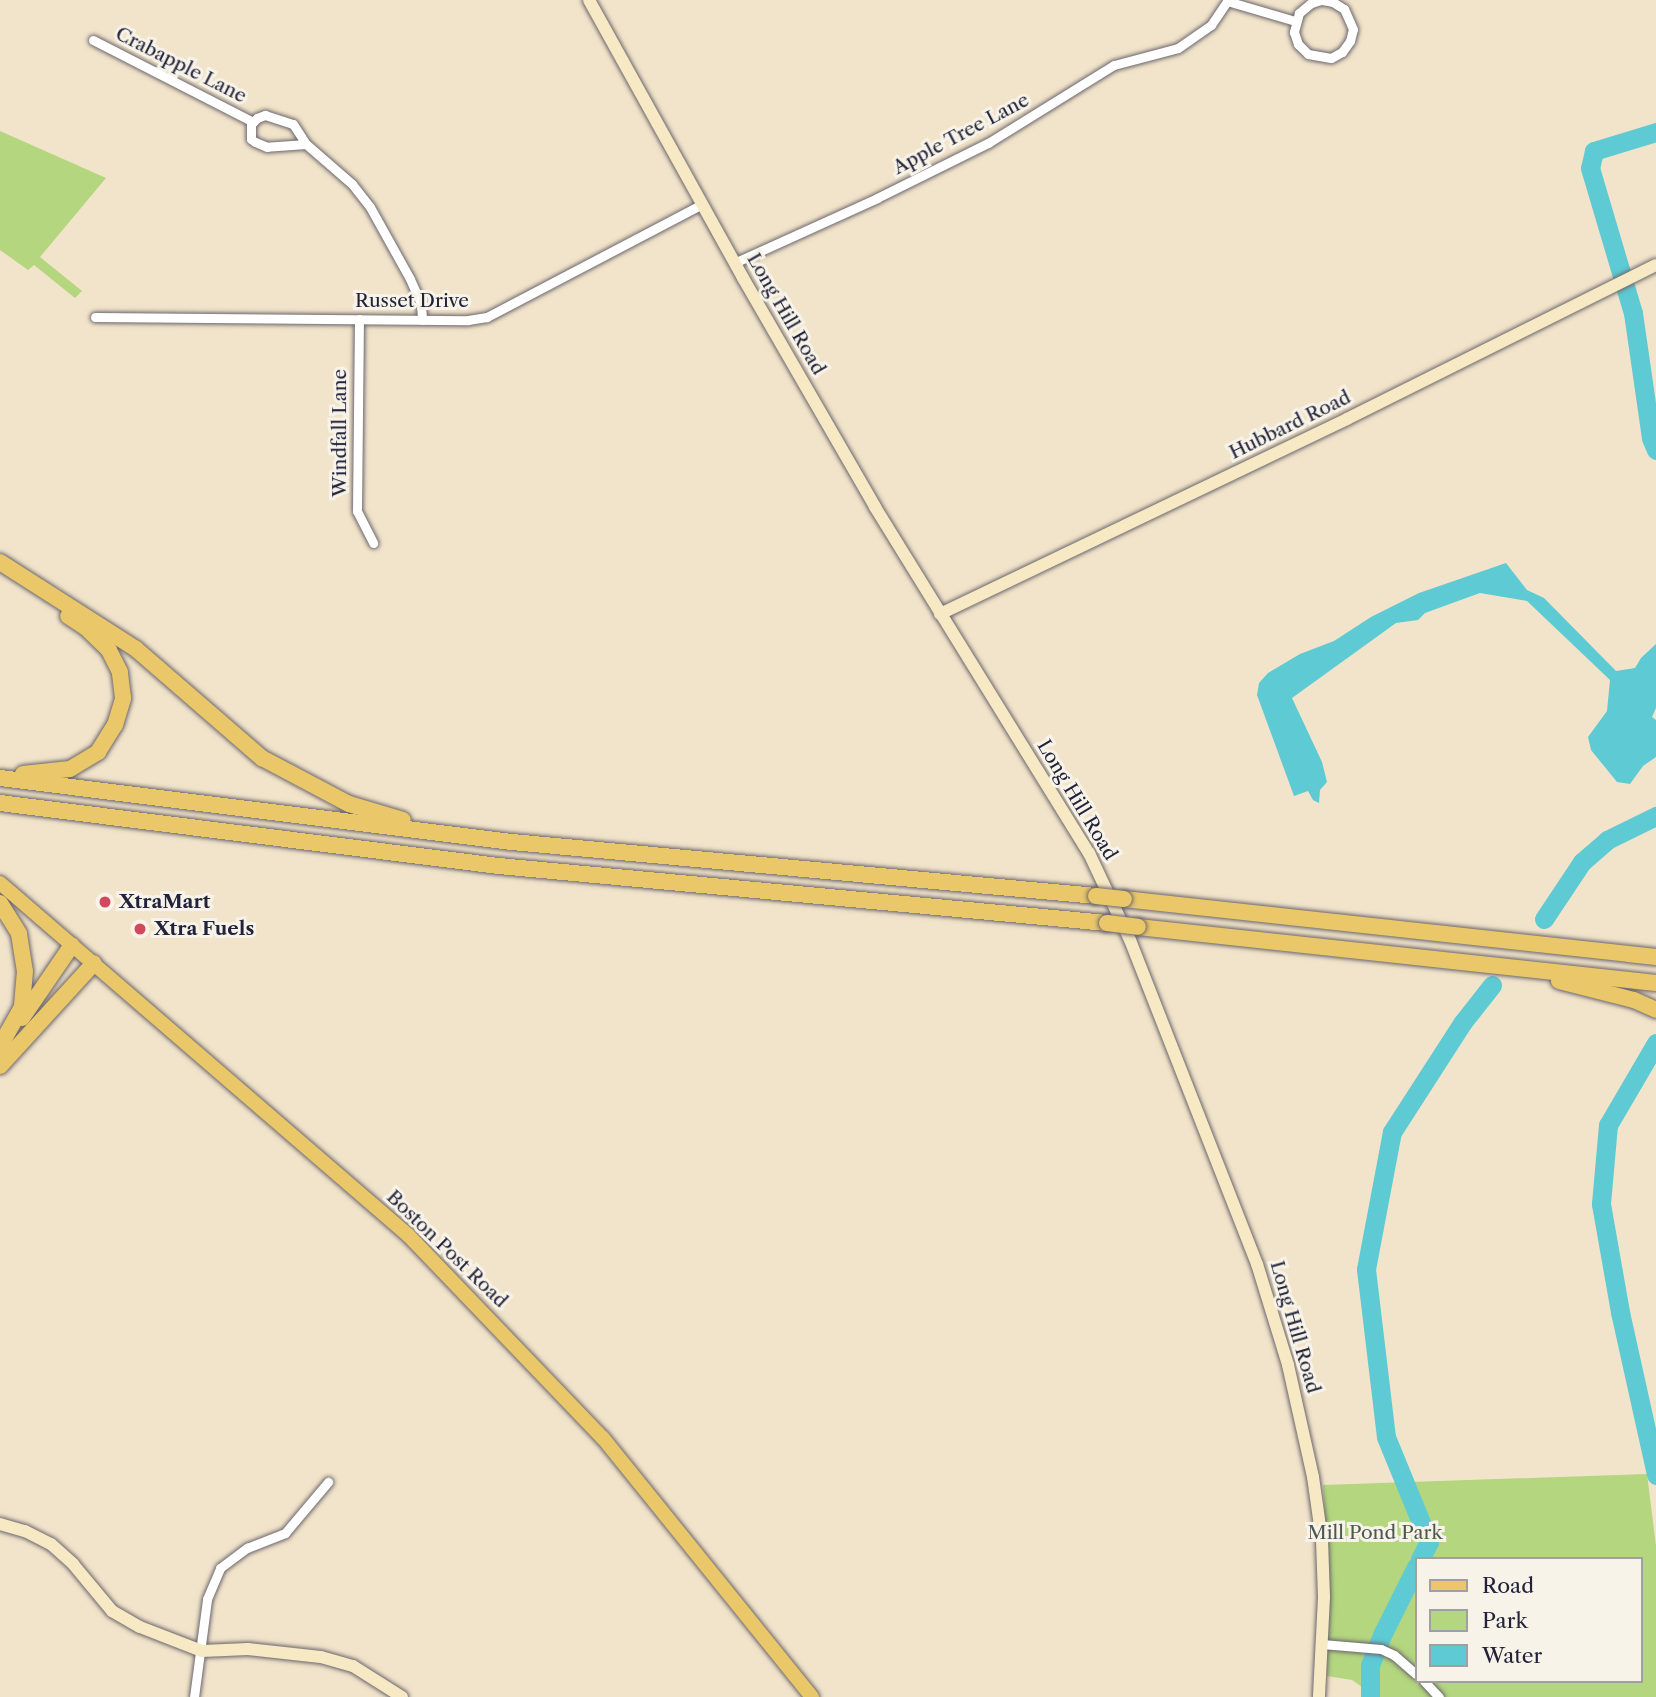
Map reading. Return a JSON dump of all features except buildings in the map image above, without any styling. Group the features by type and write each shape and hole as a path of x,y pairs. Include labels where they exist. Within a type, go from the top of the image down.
{"highway":[{"path":"0,562 136,649 232,735 262,758 303,782 349,804 394,818 512,842"},
{"path":"0,575 85,627 109,650 120,672 123,698 115,726 98,752 70,768 33,774 0,775"},
{"path":"0,775 512,842 1096,896 1656,956"},
{"path":"0,803 499,866 1107,923 1656,983"},
{"path":"0,903 19,934 25,971 22,1007 0,1046"},
{"path":"0,1046 49,983 72,945"},
{"path":"1446,960 1563,981 1634,1000 1656,1010"},
{"path":"0,1066 94,963"}],"main road":[{"name":"Boston Post Road","path":"0,883 401,1228 603,1438 812,1697"}],"street":[{"name":"Long Hill Road","path":"589,0 734,262 940,614 1104,880 1257,1264 1288,1365 1317,1495 1323,1561 1319,1697"},
{"path":"1321,0 1333,2 1351,18 1350,41 1342,52 1331,58 1308,54 1298,44 1295,21 1311,3 1321,0"},
{"name":"Apple Tree Lane","path":"734,262 877,198 988,143 1114,65 1178,48 1211,25 1227,1 1295,21"},
{"name":"Crabapple Lane","path":"93,40 253,122"},
{"name":"Crabapple Lane","path":"306,144 267,147 254,142 250,131 253,122 265,115 293,124 306,144 352,184 370,207 410,279 421,304 422,320"},
{"name":"Russet Drive","path":"95,317 468,320 487,317 702,204"},
{"name":"Hubbard Road","path":"940,614 1335,425 1654,266"},
{"name":"Windfall Lane","path":"359,318 357,511 373,543"},
{"path":"194,1697 207,1598 220,1568 247,1548 285,1533 328,1482"},
{"path":"0,1524 25,1531 51,1544 73,1564 112,1611 140,1627 202,1651 247,1649 321,1657 354,1667 402,1697"},
{"path":"1322,1644 1381,1649 1414,1673"},
{"path":"1426,1683 1439,1697"}],"green space":[{"path":"0,131 106,178 40,257 82,291 75,298 34,265 28,270 0,250"},
{"name":"Mill Pond Park","path":"1647,1474 1656,1546 1656,1697 1377,1697 1352,1680 1327,1676 1329,1576 1323,1485"}],"water":[{"path":"1506,563 1527,590 1544,598 1616,671 1635,668 1656,644 1656,708 1652,717 1656,720 1656,757 1643,766 1630,784 1617,782 1591,750 1588,737 1607,711 1610,680 1527,601 1480,593 1425,613 1418,620 1396,623 1292,698 1322,762 1327,782 1320,790 1319,803 1313,800 1308,791 1294,796 1257,695 1259,683 1268,673 1300,654 1334,641 1371,617 1419,593"}],"waterway":[{"path":"1656,132 1594,151 1590,168 1633,313 1651,438 1656,450"},
{"path":"1544,919 1582,862 1607,840 1656,816"},
{"path":"1421,1557 1429,1542 1386,1437 1366,1269 1392,1132 1463,1022 1492,985"},
{"path":"1656,1043 1608,1125 1601,1204 1620,1312 1656,1475"},
{"path":"1370,1697 1370,1665 1414,1571"}],"place":[{"name":"XtraMart","path":"105,902"},
{"name":"Xtra Fuels","path":"140,929"}]}
